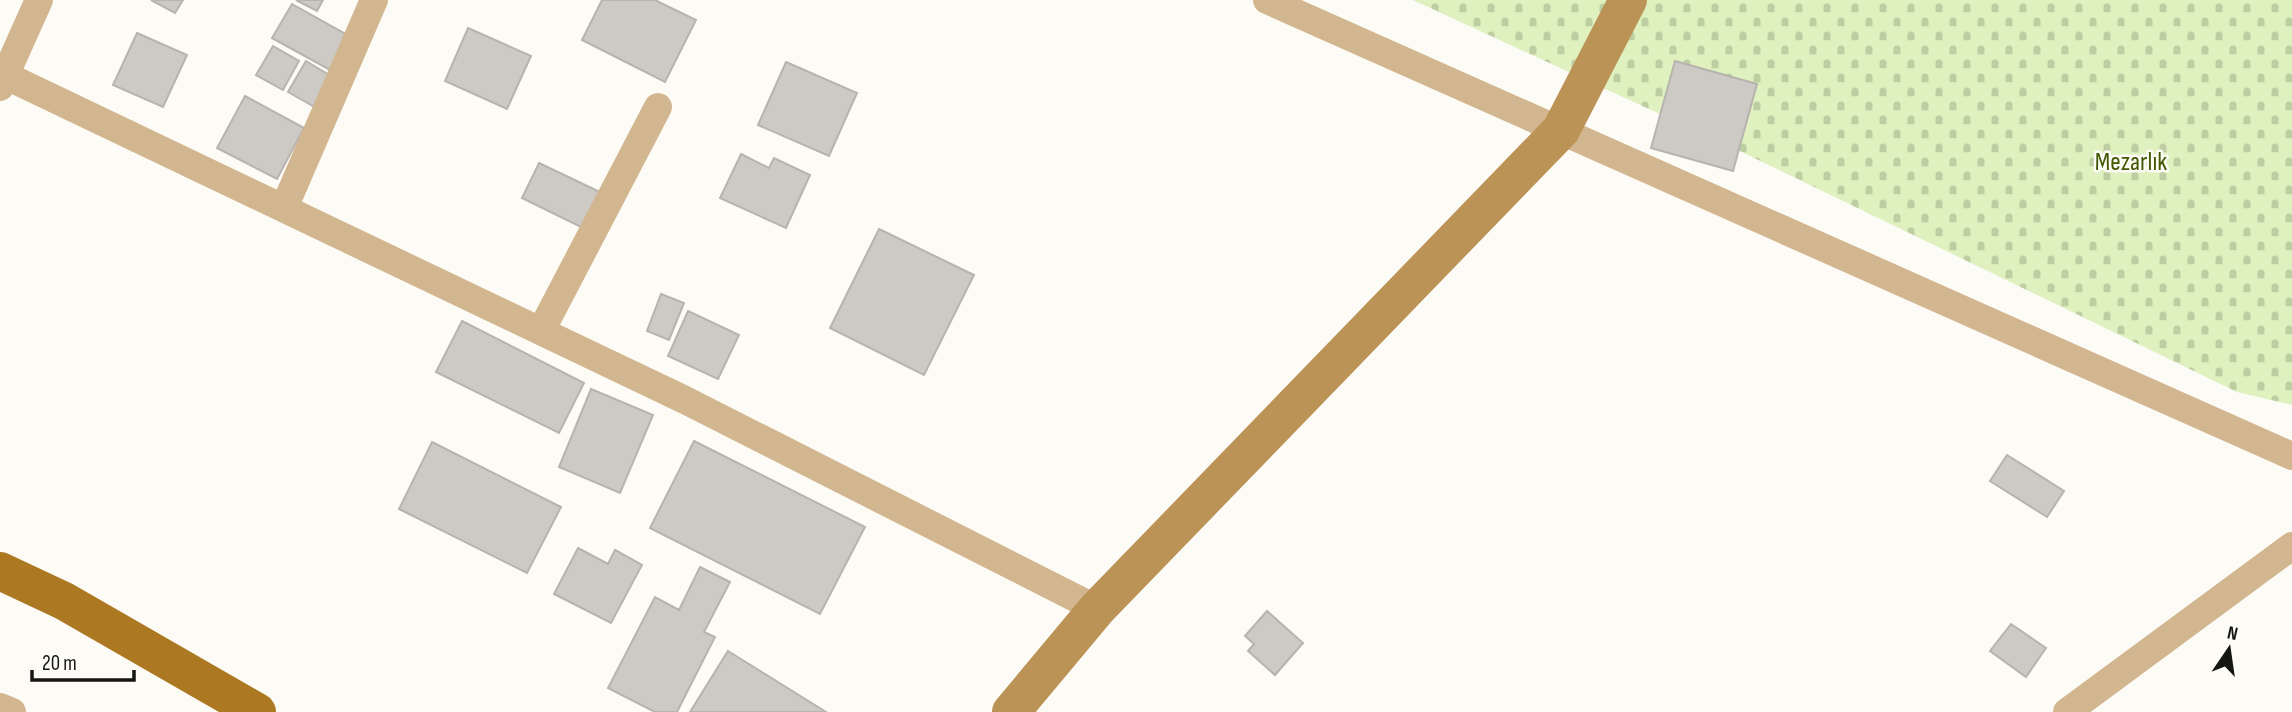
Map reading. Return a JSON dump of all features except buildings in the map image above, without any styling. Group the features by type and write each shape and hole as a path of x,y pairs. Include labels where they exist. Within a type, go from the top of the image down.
{"main road":[{"path":"0,571 64,601 257,712"}],"street":[{"path":"39,0 2,78 284,208 685,400 1097,609"},
{"path":"284,208 374,0"},
{"path":"1268,0 2292,456"},
{"path":"1011,712 1097,609 1561,130 1628,0"},
{"path":"541,331 658,107"},
{"path":"2067,712 2292,546"},
{"path":"0,706 12,712"}],"green space":[{"name":"Mezarlık","path":"1413,0 2292,0 2292,405 2237,392 1740,151"}]}
